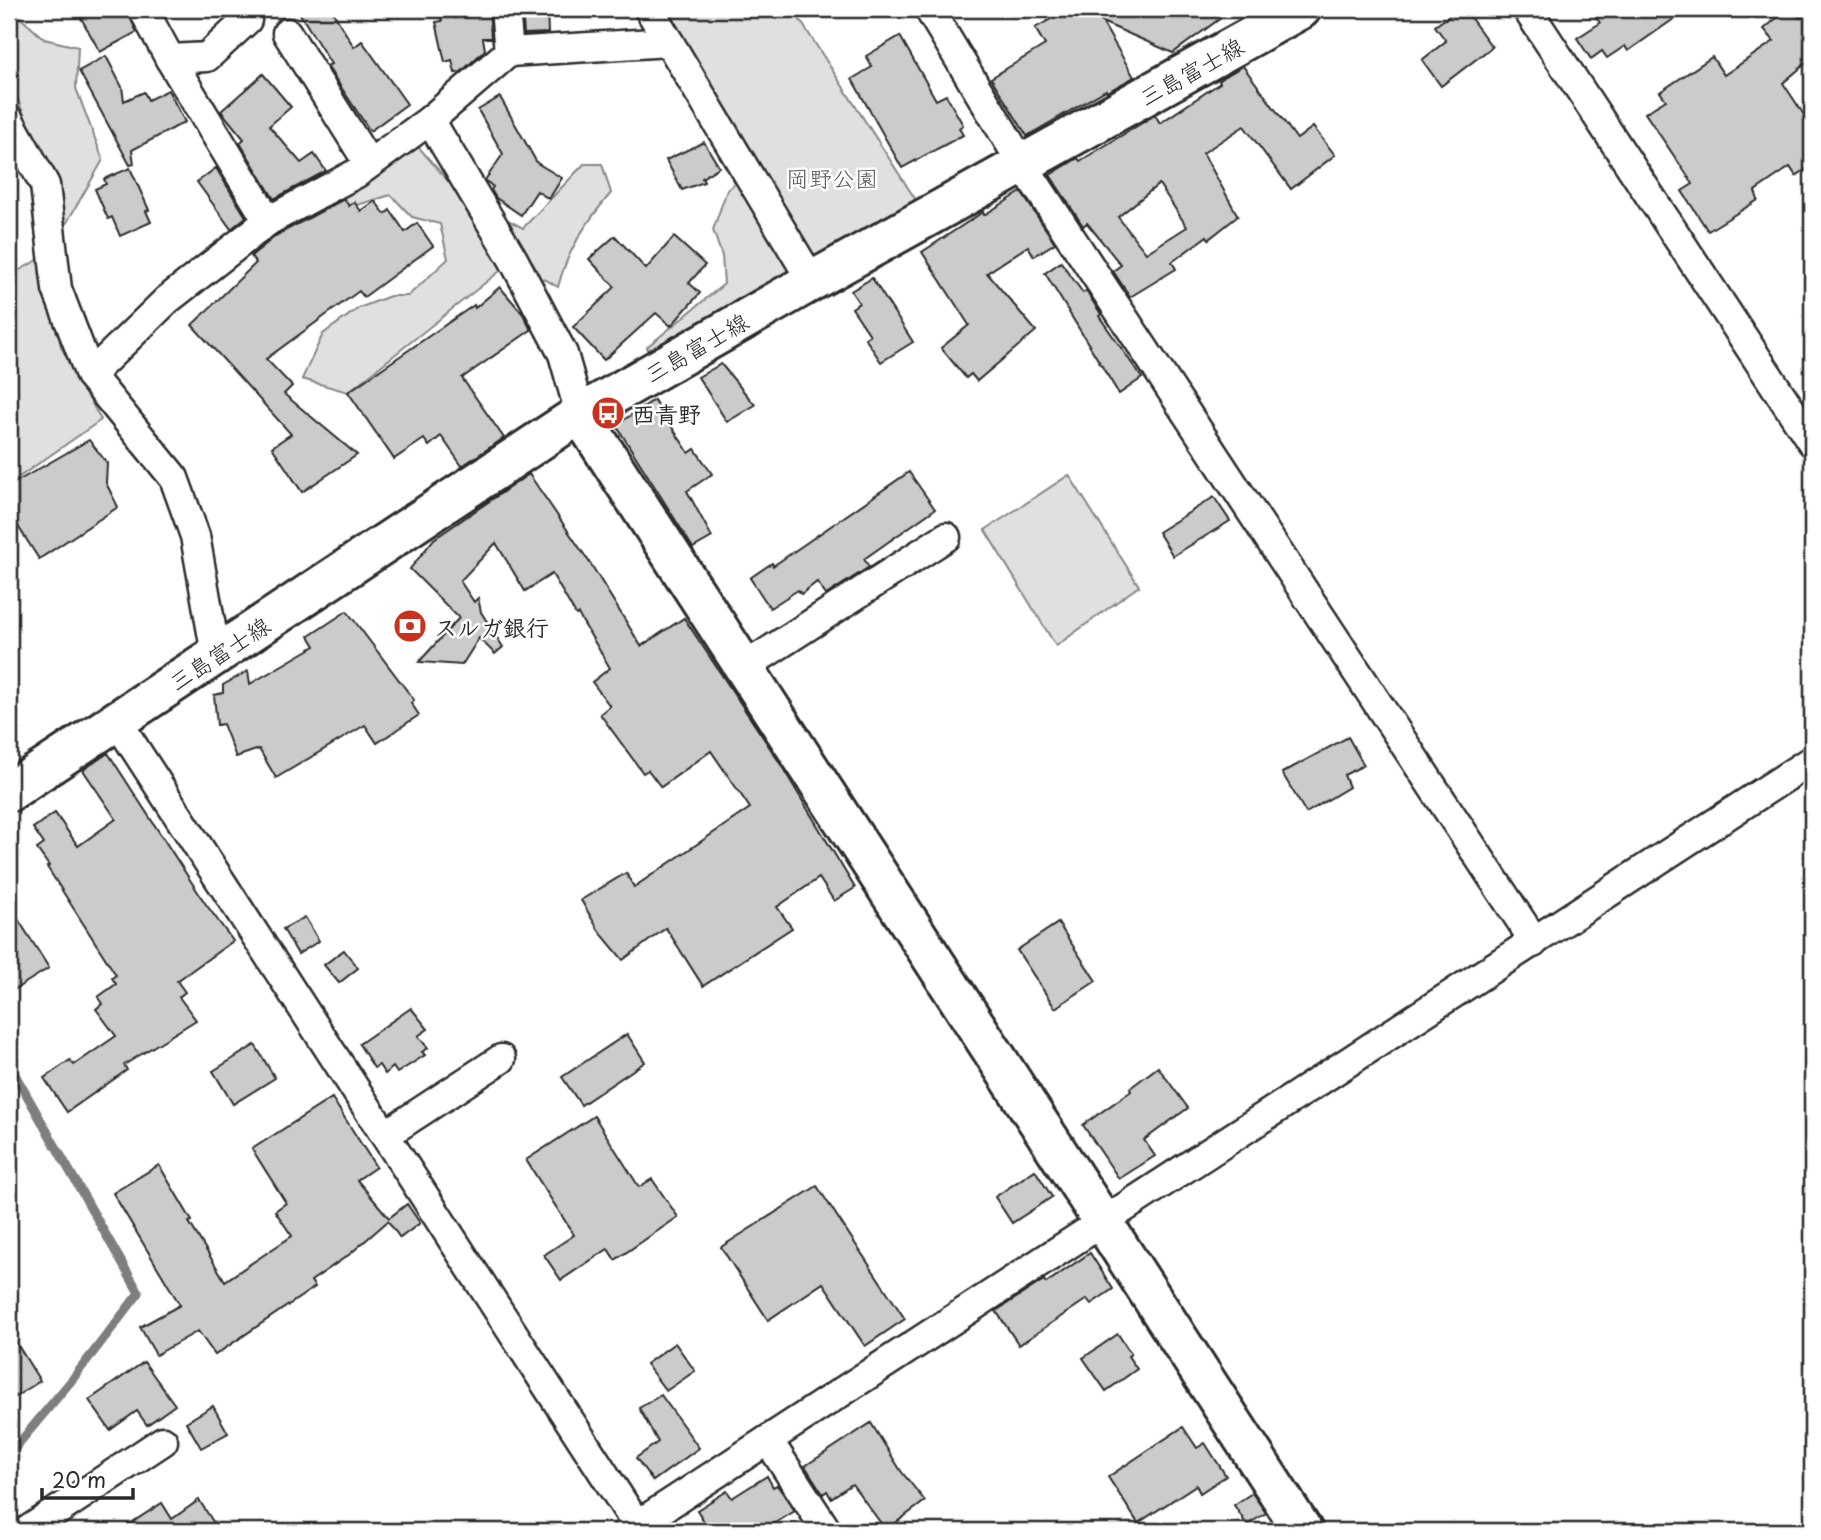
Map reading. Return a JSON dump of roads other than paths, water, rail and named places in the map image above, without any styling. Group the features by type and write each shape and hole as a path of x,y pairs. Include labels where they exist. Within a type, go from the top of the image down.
{"main road":[{"name":"三島富士線","path":"9,792 580,414 812,281 1301,9"},
{"path":"580,414 1303,1531"}],"street":[{"path":"143,9 170,59 268,221"},
{"path":"505,9 509,52"},
{"path":"649,9 812,281"},
{"path":"929,9 1023,165 1533,943"},
{"path":"1527,9 1812,442"},
{"path":"170,59 207,57 247,20"},
{"path":"287,33 369,164"},
{"path":"90,375 167,300 268,221 357,173 430,120 509,52 669,42"},
{"path":"9,120 45,185 57,289 90,375 174,478 195,536 216,655"},
{"path":"430,120 513,259 563,354 580,414"},
{"path":"743,668 946,537"},
{"path":"117,721 636,1529 1101,1222 1812,760"},
{"path":"385,1135 501,1059"},
{"path":"768,1440 827,1531"},
{"path":"27,1531 163,1441"}],"waterway":[{"path":"9,1064 139,1293 9,1455"}],"place":[{"name":"西青野","path":"608,413"},
{"name":"スルガ銀行","path":"410,626"}],"park label":[{"name":"岡野公園","path":"832,177"}]}
